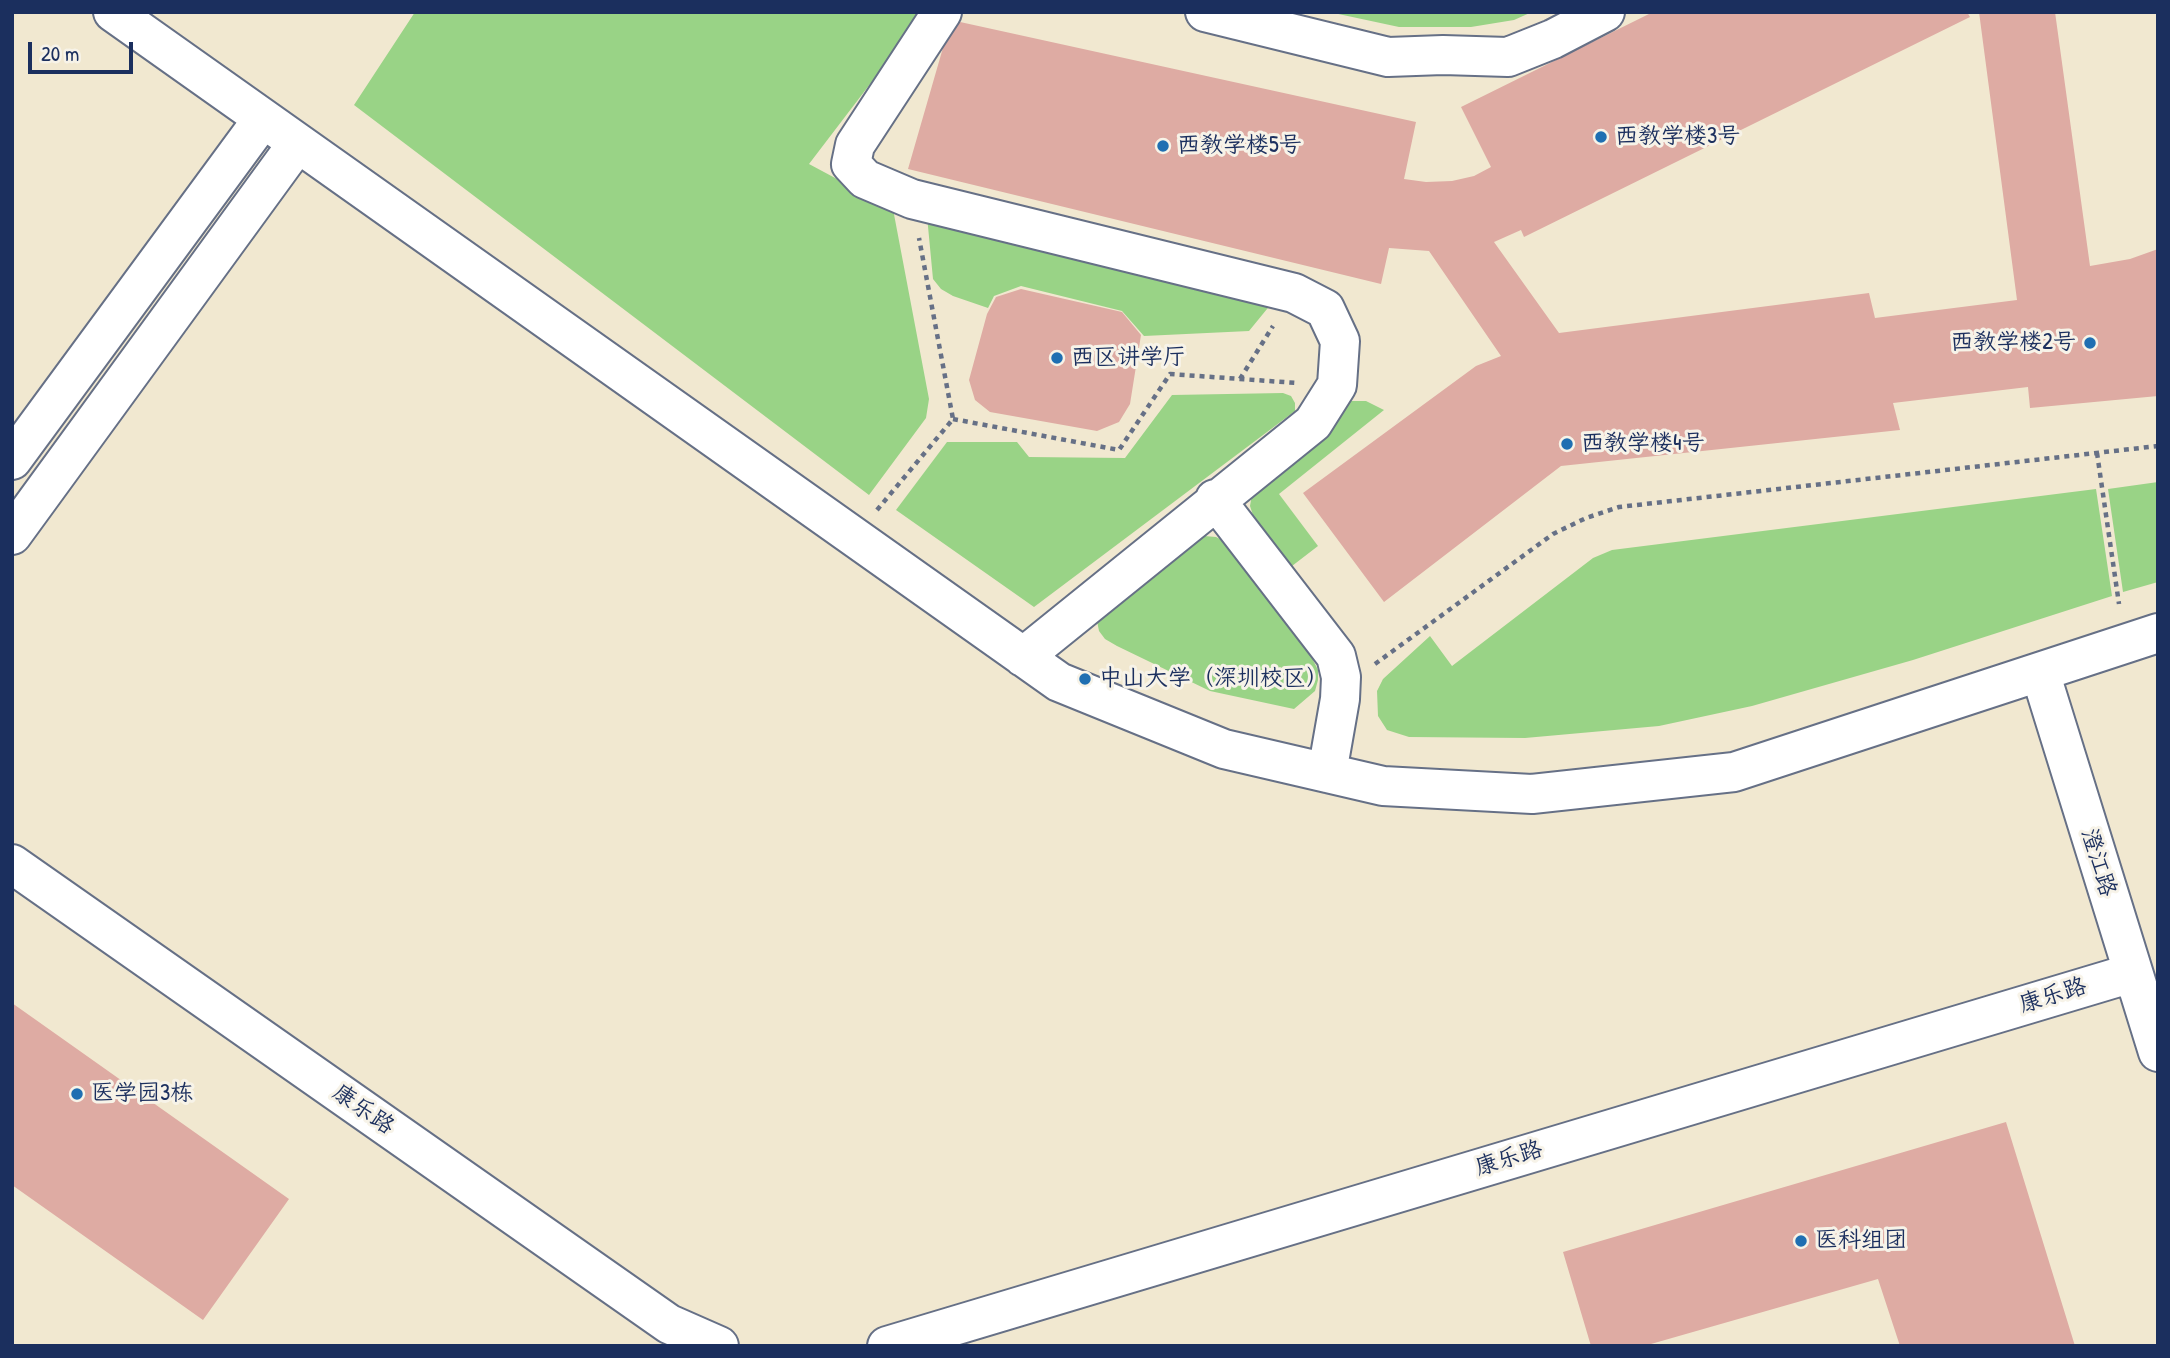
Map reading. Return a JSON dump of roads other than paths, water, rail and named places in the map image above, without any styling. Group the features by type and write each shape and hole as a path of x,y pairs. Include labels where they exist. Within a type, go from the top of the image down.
{"lane":[{"path":"113,12 1059,682 1224,749 1383,786 1532,794 1734,772 2158,633"},
{"path":"943,12 855,145 851,164 865,179 912,199 1294,293 1325,309 1340,341 1337,385 1312,423 1023,657"},
{"path":"1205,12 1388,57 1508,57 1553,39 1605,12"},
{"path":"12,460 262,120"},
{"path":"12,535 297,144"},
{"path":"1216,499 1336,656 1341,677 1340,699 1327,773"},
{"name":"澄江路","path":"2040,672 2158,1052"},
{"name":"康乐路","path":"12,864 669,1324 719,1346"},
{"name":"康乐路","path":"887,1346 2132,972"}],"place":[{"name":"西教学楼3号","path":"1601,137"},
{"name":"西教学楼5号","path":"1163,146"},
{"name":"西教学楼2号","path":"2090,343"},
{"name":"西区讲学厅","path":"1057,358"},
{"name":"西教学楼4号","path":"1567,444"},
{"name":"中山大学（深圳校区）","path":"1085,679"},
{"name":"医学园3栋","path":"77,1094"},
{"name":"医科组团","path":"1801,1241"}]}
